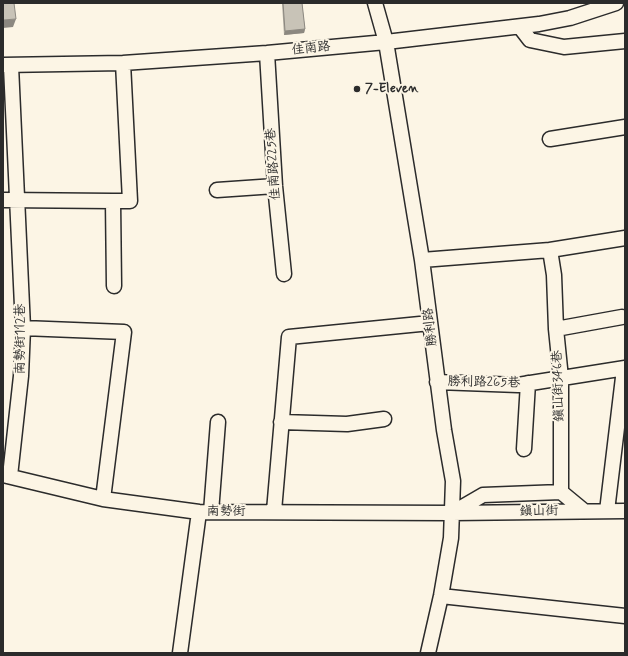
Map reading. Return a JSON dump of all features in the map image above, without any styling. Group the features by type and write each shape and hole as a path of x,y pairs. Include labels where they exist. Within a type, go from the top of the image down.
{"street":[{"name":"勝利路","path":"375,3 386,42 422,260 437,382 453,481 451,538 441,596 428,653"},
{"name":"佳南路","path":"7,65 123,63 267,53 386,42 520,28 570,18 613,3"},
{"path":"520,28 530,40 564,47 625,42"},
{"name":"佳南路225巷","path":"267,53 276,186 284,274"},
{"path":"10,201 130,201 123,63"},
{"name":"南勢街112巷","path":"7,65 10,201 23,328 22,376 7,476"},
{"path":"550,139 625,127"},
{"path":"217,190 276,186"},
{"path":"113,201 114,286"},
{"path":"422,260 550,250 583,243 625,238"},
{"name":"鎮山街346巷","path":"550,250 554,275 556,329 561,378 561,492"},
{"path":"556,329 622,317"},
{"path":"274,511 289,337 430,323"},
{"path":"23,328 124,332 103,499"},
{"path":"607,511 625,368"},
{"name":"勝利路265巷","path":"437,382 518,385 625,368"},
{"path":"524,449 528,383"},
{"path":"282,422 347,424 384,419"},
{"path":"180,653 205,512 218,422"},
{"name":"南勢街","path":"7,476 103,499 205,512 274,511 452,513"},
{"path":"452,513 483,495 561,492 584,511"},
{"name":"鎮山街","path":"452,513 625,511"},
{"path":"441,596 625,616"}],"building":[{"path":"3,3 14,3 16,19 3,20"},
{"path":"283,3 302,3 305,29 285,31"}],"place":[{"name":"7-Eleven","path":"357,89"}]}
